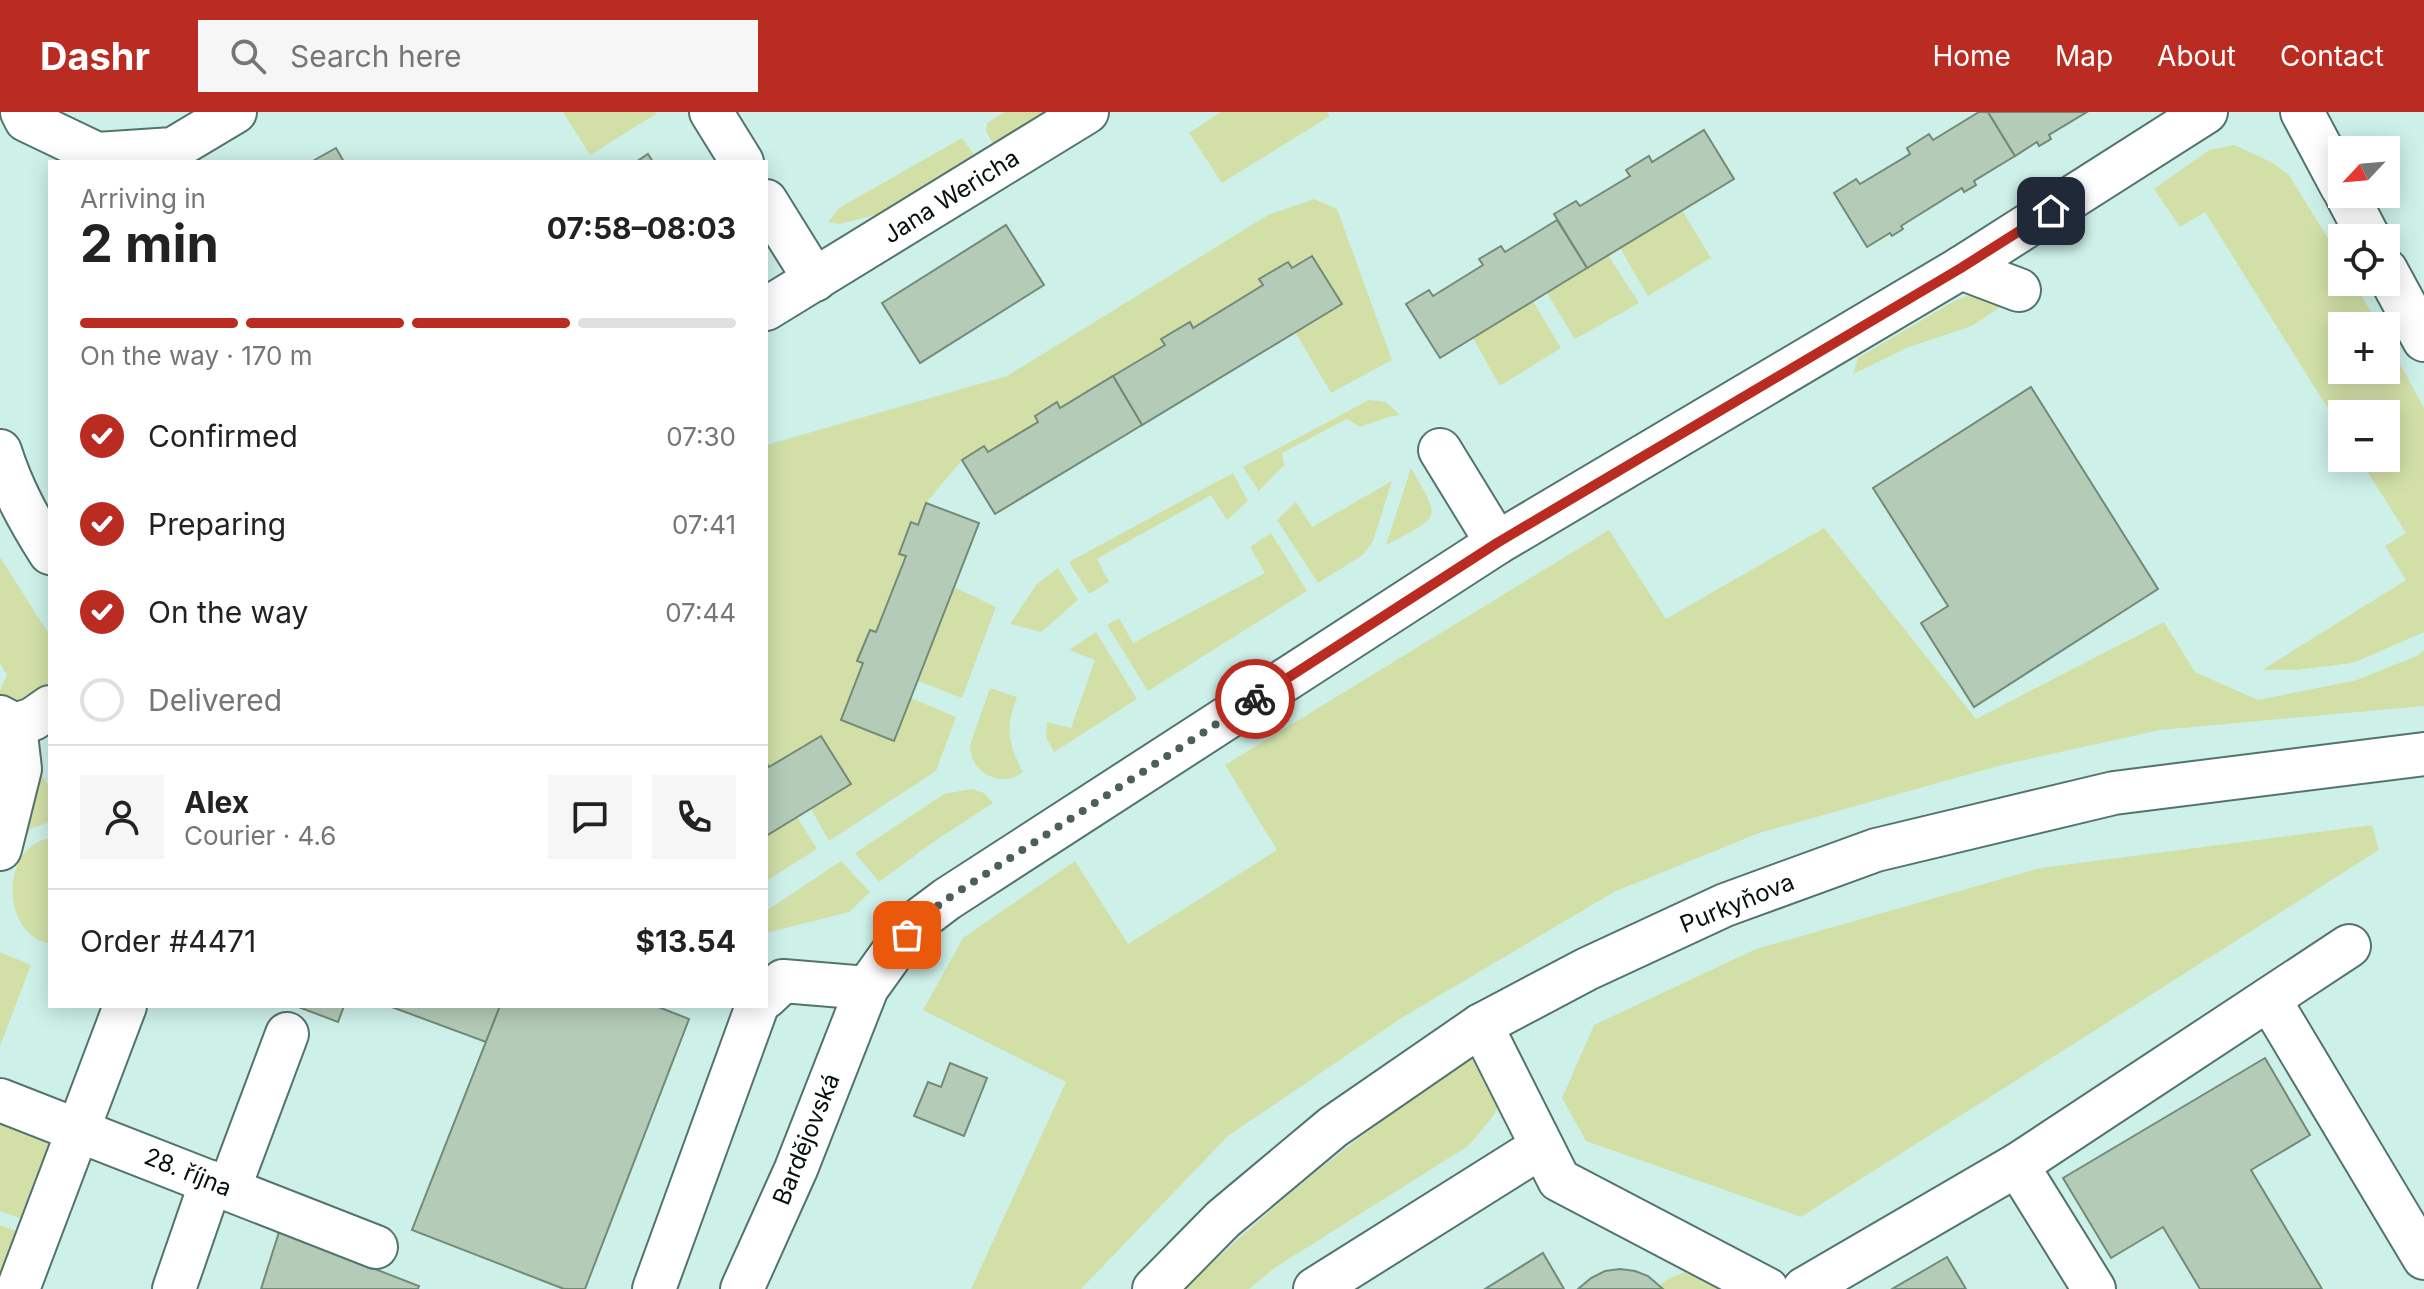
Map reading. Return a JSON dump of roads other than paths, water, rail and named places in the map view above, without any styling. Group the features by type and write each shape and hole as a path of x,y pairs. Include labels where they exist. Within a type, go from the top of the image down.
{"street":[{"path":"22,112 26,120 97,154 173,149 235,112"},
{"path":"711,112 741,160"},
{"name":"Jana Wericha","path":"768,308 1087,112"},
{"name":"Bardějovská","path":"742,1289 796,1169 867,988 919,920 1497,543 1676,451 2206,112"},
{"path":"2302,112 2328,161"},
{"path":"768,204 815,280"},
{"path":"1961,268 2019,290"},
{"path":"2400,296 2424,340"},
{"path":"1440,450 1497,543"},
{"path":"0,451 21,507 48,550"},
{"path":"0,849 20,769 22,716"},
{"name":"Purkyňova","path":"1154,1289 1223,1219 1333,1127 1481,1025 1587,969 1725,905 1876,850 2114,793 2424,754"},
{"path":"1804,1289 2017,1165 2349,946"},
{"path":"768,995 783,981 867,988"},
{"path":"2269,999 2424,1258"},
{"path":"18,1289 124,1008"},
{"path":"654,1289 756,1008"},
{"path":"1481,1025 1559,1180 1767,1289"},
{"path":"174,1289 287,1034"},
{"name":"28. října","path":"0,1100 376,1247"},
{"path":"1315,1289 1541,1147"},
{"path":"2017,1165 2094,1289"}]}
